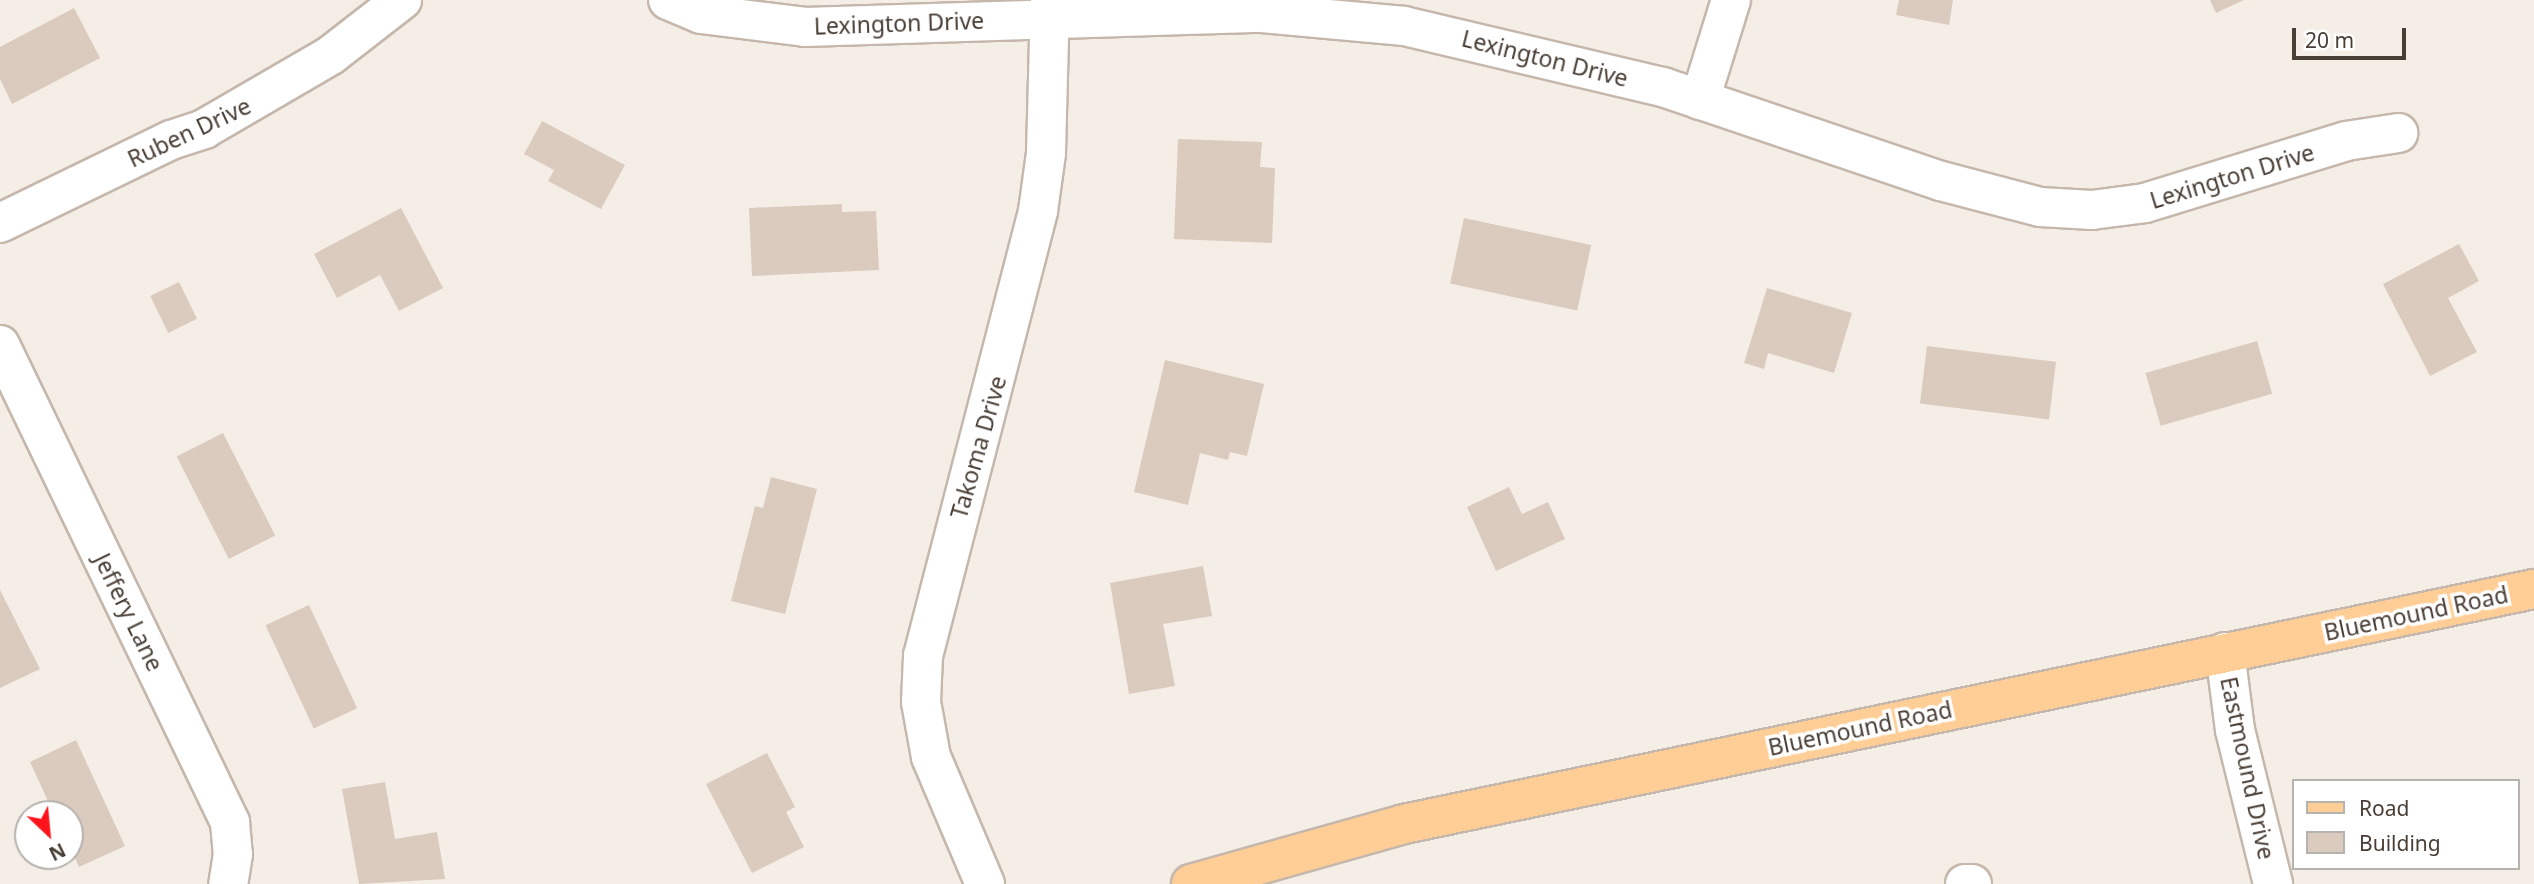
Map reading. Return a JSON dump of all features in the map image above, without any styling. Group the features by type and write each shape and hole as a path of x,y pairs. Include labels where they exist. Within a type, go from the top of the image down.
{"main road":[{"name":"Bluemound Road","path":"1191,884 1404,824 2534,589"}],"street":[{"name":"Ruben Drive","path":"0,223 171,140 204,129 331,55 402,0"},
{"name":"Lexington Drive","path":"668,0 701,14 806,27 1049,9 1262,13 1344,18 1508,47 1700,100 1941,181 2040,207 2092,210 2182,195 2346,141 2398,133"},
{"path":"1700,100 1731,0"},
{"name":"Takoma Drive","path":"985,884 931,757 921,702 923,656 1038,211 1046,153 1049,9"},
{"name":"Jeffery Lane","path":"0,345 230,822 233,853 228,884"},
{"name":"Eastmound Drive","path":"2225,652 2235,730 2273,884"},
{"path":"1965,884 1972,884"}],"building":[{"path":"1899,0 1953,0 1949,25 1896,15"},
{"path":"2210,0 2244,0 2216,13"},
{"path":"74,8 100,58 12,104 0,79 0,47"},
{"path":"542,121 625,165 601,209 548,181 554,170 524,154"},
{"path":"1178,139 1262,142 1260,167 1275,168 1272,243 1174,239"},
{"path":"842,204 842,212 876,211 879,270 752,276 749,208"},
{"path":"401,208 443,288 399,311 380,275 337,298 314,254"},
{"path":"1464,218 1591,245 1577,311 1450,284"},
{"path":"2459,244 2479,281 2448,298 2477,352 2430,376 2383,284"},
{"path":"179,282 197,319 168,333 150,296"},
{"path":"1767,288 1852,313 1834,373 1768,353 1764,369 1744,363"},
{"path":"2257,341 2272,394 2161,426 2145,373"},
{"path":"1927,346 2056,362 2049,419 1920,404"},
{"path":"1165,360 1264,384 1247,456 1230,452 1228,460 1200,453 1188,505 1134,492"},
{"path":"223,433 275,535 229,559 177,457"},
{"path":"771,477 817,489 785,614 731,601 755,506 763,508"},
{"path":"1509,487 1522,514 1548,502 1565,539 1496,571 1467,507"},
{"path":"1203,566 1212,616 1163,624 1175,686 1129,694 1110,583"},
{"path":"0,590 40,669 0,688"},
{"path":"309,605 357,708 314,729 265,625"},
{"path":"76,740 125,846 84,865 84,800 48,800 30,762"},
{"path":"767,753 795,807 786,812 804,847 752,873 706,784"},
{"path":"385,782 395,839 437,832 445,879 359,884 342,789"}]}
